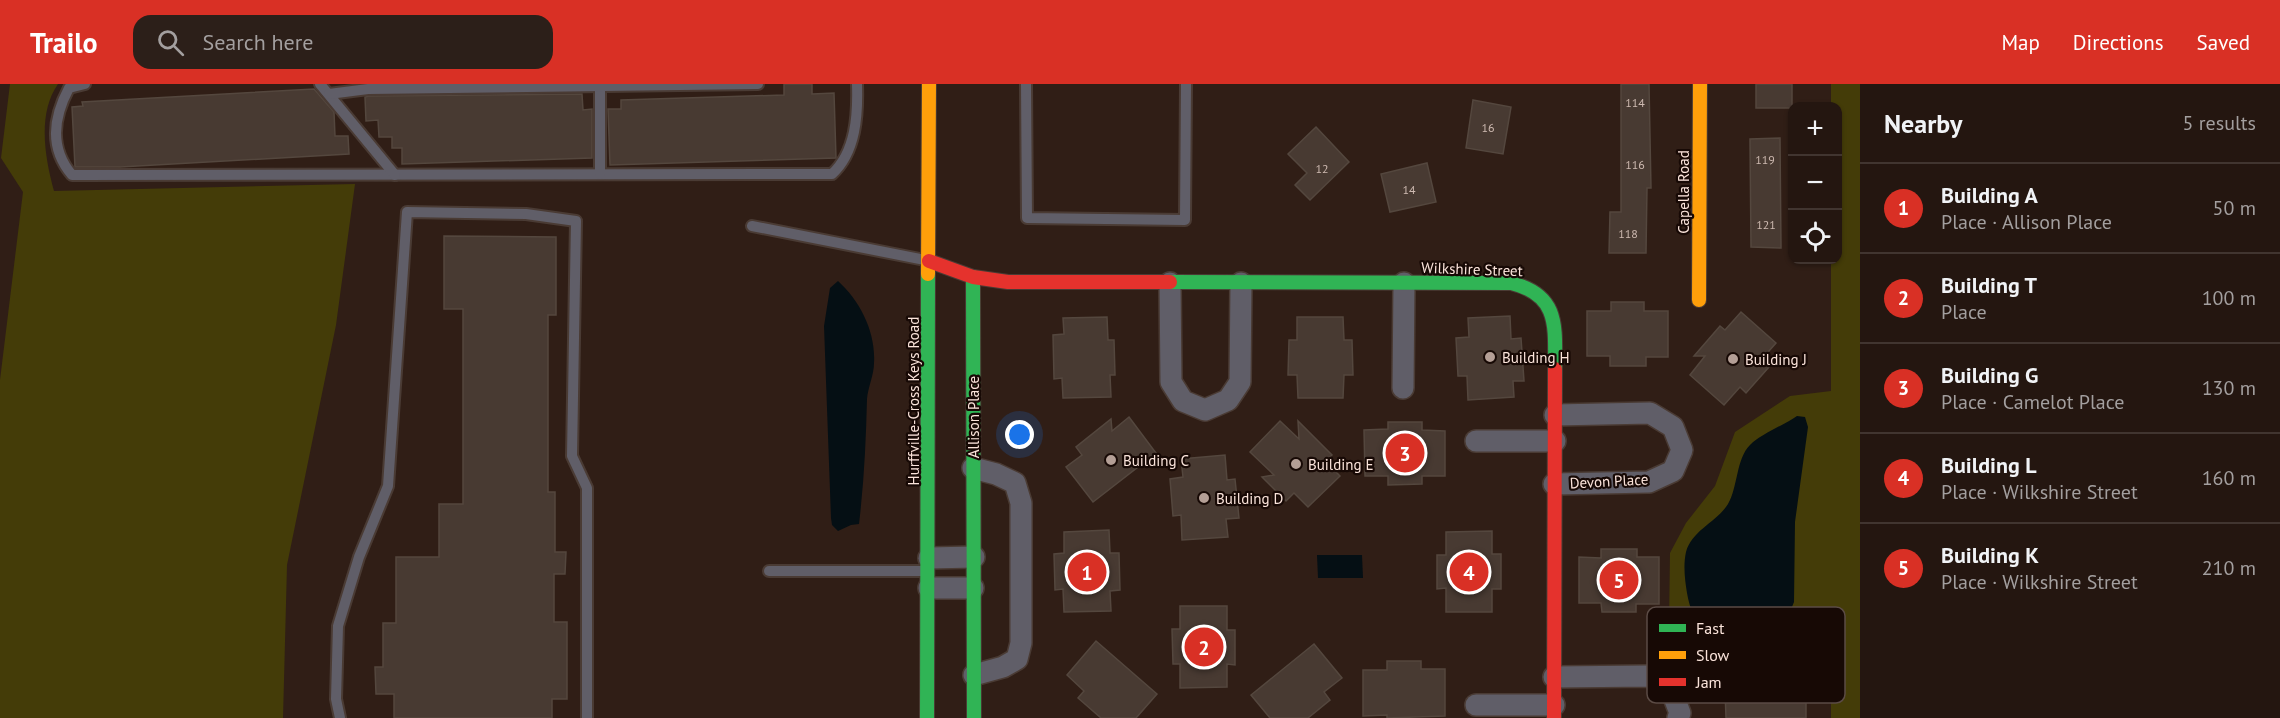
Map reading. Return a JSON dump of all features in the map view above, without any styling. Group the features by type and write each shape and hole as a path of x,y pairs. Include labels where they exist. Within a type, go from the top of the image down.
{"street":[{"name":"Hurffville-Cross Keys Road","path":"927,718 929,84"},
{"name":"Capella Road","path":"1700,84 1700,300"},
{"name":"Wilkshire Street","path":"928,261 973,277 1008,282 1511,283 1531,288 1545,298 1552,314 1555,332 1554,712"},
{"name":"Allison Place","path":"973,277 974,718"},
{"path":"1170,283 1171,382 1183,401 1205,410 1228,400 1240,382 1241,283"},
{"path":"1403,388 1404,283"},
{"name":"Devon Place","path":"1554,484 1649,482 1673,471 1682,450 1673,427 1650,413 1555,415"},
{"path":"1476,441 1555,441"},
{"path":"973,468 996,474 1015,483 1021,502 1021,643 1017,659 1003,667 974,675"},
{"path":"929,572 974,557"},
{"path":"929,572 973,588"},
{"path":"1554,677 1647,676"},
{"path":"1676,703 1680,713 1678,718"},
{"path":"1476,705 1554,712"}],"lane":[{"path":"85,84 69,88 59,106 54,138 61,162 72,175 832,174 844,163 854,136 857,84"},
{"path":"320,84 395,174"},
{"path":"329,94 368,89 600,85 621,88 758,84"},
{"path":"1026,84 1027,218 1185,220 1186,84"},
{"path":"600,85 600,174"},
{"path":"340,718 336,699 338,626 359,557 388,486 407,212 525,214 576,221 572,456 587,488 587,718"},
{"path":"752,226 928,261"},
{"path":"769,571 929,572"}],"shaded area":[{"path":"10,84 58,84 51,96 45,122 46,151 54,191 355,184 336,325 287,565 283,718 0,718 0,380 23,192 1,158"},
{"path":"1831,84 1860,84 1860,718 1831,718 1831,703 1845,703 1845,607 1669,607 1670,553 1686,523 1715,486 1735,432 1790,396 1831,391 1831,264 1842,264 1842,102 1831,102"},
{"path":"838,281 853,298 865,318 872,340 874,363 867,399 859,524 838,531 832,525 831,518 824,326 830,288"},
{"path":"1797,416 1805,417 1808,427 1795,522 1794,602 1792,607 1691,607 1685,578 1686,552 1689,544 1728,504 1745,451 1760,437"},
{"path":"1317,555 1362,555 1363,578 1318,578"}],"building":[{"path":"784,84 812,84 812,94 834,93 836,158 610,165 608,109 621,109 621,100 784,95"},
{"path":"1621,84 1649,84 1651,188 1647,188 1646,253 1609,253 1610,212 1621,212"},
{"path":"1756,84 1792,84 1792,102 1788,102 1788,108 1756,108"},
{"path":"314,89 334,112 335,136 348,136 349,154 120,167 75,167 72,107 83,106 82,102"},
{"path":"582,94 583,110 592,109 592,158 402,164 402,148 392,148 392,137 379,137 378,120 366,121 365,97 369,96"},
{"path":"1473,100 1511,107 1503,154 1466,148"},
{"path":"1316,127 1349,162 1310,200 1295,185 1307,173 1288,154"},
{"path":"1780,138 1781,248 1751,247 1750,139"},
{"path":"1427,163 1436,202 1390,212 1381,174"},
{"path":"444,236 556,237 556,315 548,315 548,492 555,492 555,552 566,552 565,574 554,574 554,622 567,622 567,699 552,699 552,718 394,718 394,694 376,694 375,667 383,667 383,623 396,623 396,557 439,557 439,504 463,504 463,309 444,309"},
{"path":"1611,302 1644,302 1644,311 1668,311 1668,357 1646,357 1646,366 1610,366 1610,356 1587,356 1587,311 1611,311"},
{"name":"Building J","path":"1741,312 1776,343 1761,360 1769,367 1746,393 1740,387 1724,405 1690,375 1705,356 1694,356 1720,326 1725,330"},
{"name":"Building H","path":"1510,316 1511,339 1521,338 1524,381 1513,381 1514,397 1468,400 1467,376 1458,376 1456,338 1469,337 1468,318"},
{"path":"1107,317 1108,340 1114,340 1115,375 1110,375 1111,397 1063,398 1062,378 1054,379 1053,335 1064,334 1063,318"},
{"path":"1297,317 1343,317 1344,340 1352,340 1353,375 1344,375 1343,398 1298,398 1297,375 1288,375 1289,340 1297,340"},
{"name":"Building C","path":"1129,417 1156,453 1093,502 1066,467 1082,455 1076,447 1111,419 1112,431"},
{"name":"Building E","path":"1280,421 1299,439 1298,421 1332,455 1325,461 1340,476 1308,507 1294,493 1286,501 1262,477 1274,475 1250,452"},
{"path":"1388,422 1422,422 1422,430 1445,431 1445,476 1422,476 1422,484 1388,485 1388,476 1365,476 1364,430 1388,429"},
{"name":"Building D","path":"1225,455 1227,480 1235,479 1239,518 1226,519 1228,537 1182,540 1181,515 1173,516 1170,479 1183,477 1181,459"},
{"path":"1109,530 1110,553 1119,553 1120,590 1110,591 1111,611 1064,612 1063,589 1055,590 1054,554 1064,553 1064,532"},
{"path":"1492,531 1492,554 1501,554 1501,589 1492,589 1492,612 1446,612 1446,588 1437,589 1437,555 1446,555 1446,532"},
{"path":"1601,549 1637,549 1637,557 1659,557 1659,604 1636,604 1636,612 1602,612 1601,603 1579,603 1579,557 1601,558"},
{"path":"1180,606 1227,606 1227,630 1235,630 1235,665 1227,664 1227,687 1180,688 1180,664 1173,664 1172,629 1180,629"},
{"path":"1096,641 1157,694 1136,718 1101,718 1078,698 1084,691 1067,675"},
{"path":"1314,644 1342,678 1324,692 1330,700 1308,718 1270,718 1251,695"},
{"path":"1387,661 1421,661 1421,669 1445,669 1445,716 1387,718 1387,715 1363,716 1363,670 1387,670"},
{"path":"1725,703 1806,703 1806,718 1726,718"}],"traffic: fast":[{"path":"927,718 928,274"},
{"path":"973,277 974,718"},
{"path":"1170,282 1511,283 1527,288 1546,304 1554,326 1555,369"}],"traffic: slow":[{"path":"928,274 929,84"},
{"path":"1699,300 1700,84"}],"traffic: jam":[{"path":"929,261 973,277 1008,282 1170,282"},
{"path":"1554,718 1555,369"}],"place":[{"name":"Building H","path":"1490,357"},
{"name":"Building J","path":"1733,359"},
{"name":"Building G","path":"1405,453"},
{"name":"Building C","path":"1111,460"},
{"name":"Building E","path":"1296,464"},
{"name":"Building D","path":"1204,498"},
{"name":"Building A","path":"1087,572"},
{"name":"Building L","path":"1469,572"},
{"name":"Building K","path":"1619,580"},
{"name":"Building T","path":"1204,647"}]}
